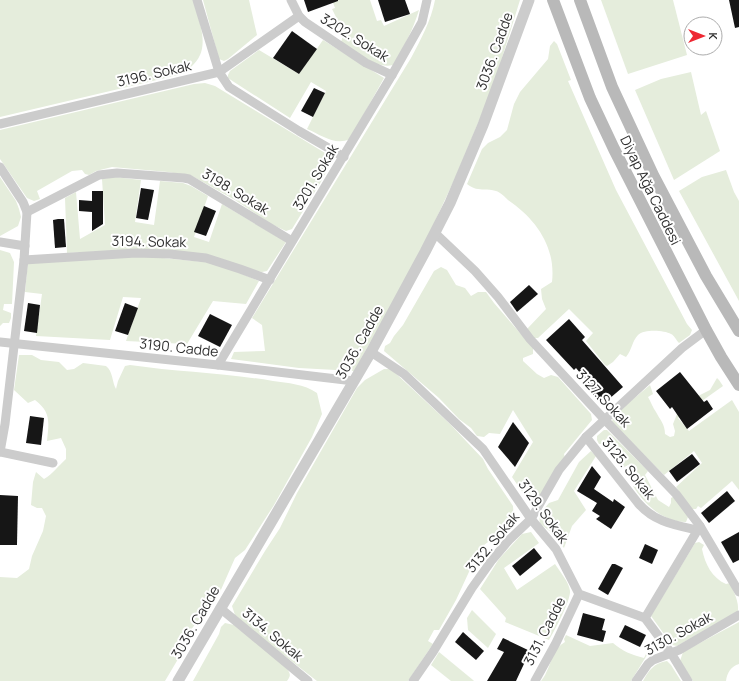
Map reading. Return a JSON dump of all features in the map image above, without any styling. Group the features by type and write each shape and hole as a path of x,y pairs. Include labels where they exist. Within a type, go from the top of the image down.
{"main road":[{"name":"Diyap Ağa Caddesi","path":"553,0 590,98 614,149 706,330 739,385"},
{"name":"Diyap Ağa Caddesi","path":"580,0 612,87 653,175 706,276 737,324"}],"street":[{"path":"197,0 219,72 229,88 344,157"},
{"name":"3202. Sokak","path":"292,0 299,16 316,31 360,59 392,76"},
{"name":"3201. Sokak","path":"218,365 392,76 422,22 427,0"},
{"name":"3036. Cadde","path":"178,681 372,352 435,233 460,181 483,125 529,0"},
{"name":"3196. Sokak","path":"0,124 219,72 299,16"},
{"path":"0,167 23,202 27,212 24,260 13,344 6,424 0,452 53,463"},
{"name":"3198. Sokak","path":"27,212 99,175 117,173 184,178 189,179 292,241"},
{"name":"3127. Sokak","path":"435,233 454,250 489,287 530,339 676,494 739,592"},
{"path":"0,242 25,246"},
{"name":"3194. Sokak","path":"24,260 136,253 170,254 206,258 270,280"},
{"name":"3132. Sokak","path":"413,681 433,652 472,588 492,560 509,540 531,519 559,470 586,437 682,348 706,330"},
{"name":"3190. Cadde","path":"0,342 354,381"},
{"name":"3129. Sokak","path":"372,352 404,374 482,449 531,519 556,549 579,594"},
{"name":"3125. Sokak","path":"586,437 647,513 665,523 698,528"},
{"path":"645,618 698,528"},
{"path":"579,594 645,618 671,653 688,681"},
{"name":"3131. Cadde","path":"535,681 556,643 579,594"},
{"name":"3134. Sokak","path":"220,608 297,678 308,681"},
{"name":"3130. Sokak","path":"636,681 648,664 653,660 680,650 739,615"}],"green space":[{"path":"0,0 193,0 202,32 203,42 201,52 197,60 190,68 178,75 0,117"},
{"path":"203,0 249,0 257,35 224,61 219,59"},
{"path":"332,0 370,0 377,21 381,20 384,26 419,10 408,38 393,65 380,65 373,62 341,42 345,30 340,25 332,9 335,8"},
{"path":"435,0 520,0 493,87 456,176 417,260 354,371 299,368 231,359 234,352 265,351 262,325 252,318 411,58 428,23"},
{"path":"601,0 673,0 683,39 684,56 628,74"},
{"path":"323,40 384,78 350,139 344,141 328,139 307,129 326,91 311,82 290,118 228,78 230,71 259,50 299,74"},
{"path":"554,41 557,44 571,80 568,81 616,190 687,324 692,330 690,335 679,343 673,335 668,333 654,331 641,333 636,337 626,357 620,354 607,366 586,341 593,333 569,309 538,338 534,338 527,329 546,309 542,299 541,289 552,282 551,257 547,246 535,225 501,193 492,190 478,189 467,184 482,149 488,143 500,137 507,130 514,104 520,92 548,59 550,46"},
{"path":"691,72 701,115 706,111 720,151 674,180 635,90 661,79"},
{"path":"205,83 215,86 330,156 332,160 322,180 292,229 286,231 271,224 235,200 192,176 168,172 112,167 96,171 89,175 85,174 82,170 72,171 37,191 40,199 34,201 27,198 0,159 0,130 194,84"},
{"path":"726,170 739,201 739,301 679,191 702,177"},
{"path":"0,177 16,201 21,217 18,226 0,236"},
{"path":"114,177 141,180 135,222 154,225 160,181 183,183 208,196 194,237 209,242 222,204 286,242 267,271 262,272 132,250 67,253 65,198 76,192 80,239 105,225 102,179"},
{"path":"0,250 10,253 14,262 12,304 4,304 3,310 11,313 11,318 9,323 3,323 0,326"},
{"path":"142,256 215,263 259,281 246,304 213,301 187,344 126,341 141,298 123,297 110,340 36,336 42,294 25,292 28,262"},
{"path":"441,267 447,270 456,285 465,288 471,296 478,292 486,292 533,348 533,354 523,358 523,361 537,374 544,378 551,375 558,377 591,414 592,420 564,454 565,458 535,502 530,503 512,477 533,442 513,410 500,434 489,433 484,437 477,436 471,428 459,419 439,398 384,351 385,346 390,343 403,325 434,271"},
{"path":"19,355 32,355 41,360 59,362 67,370 74,369 83,363 106,366 110,371 116,389 125,366 130,365 290,383 307,388 317,393 322,414 312,437 274,505 245,550 235,558 220,592 190,631 184,649 165,681 0,681 0,577 17,578 29,569 32,556 43,531 46,516 42,508 37,508 31,505 33,482 36,472 44,479 66,459 66,449 61,438 47,441 48,418 44,409 35,400 28,403 14,390"},
{"path":"384,369 391,369 450,424 483,459 513,506 514,521 480,548 456,600 439,630 434,630 428,641 433,644 408,681 317,681 236,618 232,606 280,528 297,493 357,388 365,380"},
{"path":"717,378 723,386 678,418 689,431 732,400 739,412 739,490 732,481 701,508 698,506 696,509 692,509 676,487 702,463 694,451 664,475 612,422 613,416 650,385 653,394 648,397 663,425 665,434 670,437 674,436 675,431 673,424 677,414 692,399 710,390"},
{"path":"604,430 607,430 648,471 645,475 658,500 669,507 671,498 673,497 681,505 688,517 686,522 670,519 655,511 637,493 633,486 641,488 637,476 633,476 628,465 623,468 620,467 618,458 609,444 599,444 597,436"},
{"path":"591,451 596,456 574,491 586,510 572,526 564,548 551,532 540,524 539,515 549,503 558,500 579,462"},
{"path":"531,532 539,543 504,568 517,590 555,564 564,577 568,584 570,595 562,616 549,640 505,622 506,618 480,589 499,559 522,534"},
{"path":"699,542 704,545 702,549 703,555 713,574 726,584 730,583 735,593 738,611 677,646 672,645 651,616 695,543"},
{"path":"472,610 496,634 488,648 468,630 467,618"},
{"path":"739,622 739,664 730,670 726,681 693,681 680,661 683,652"},
{"path":"225,623 234,625 280,662 290,673 290,677 287,681 193,681 219,634 221,627"},
{"path":"566,635 590,646 613,643 635,656 644,658 646,654 647,655 631,681 541,681 546,674 555,652 565,642 564,639"},
{"path":"439,652 474,681 451,681 431,665"},
{"path":"667,661 681,681 643,681 655,665"}],"building":[{"path":"304,0 338,0 338,1 308,12"},
{"path":"378,0 405,0 410,14 385,22"},
{"path":"729,0 739,0 739,27 735,28"},
{"path":"292,31 317,49 299,74 273,58"},
{"path":"314,88 325,93 313,117 301,111"},
{"path":"141,188 154,190 148,220 136,218"},
{"path":"92,191 103,191 103,224 92,231 92,212 79,211 79,200 92,201"},
{"path":"204,206 216,211 206,236 194,232"},
{"path":"64,219 66,247 55,248 53,220"},
{"path":"529,285 538,294 517,312 510,302"},
{"path":"28,303 40,305 37,333 24,331"},
{"path":"125,303 138,308 128,335 115,331"},
{"path":"210,314 232,325 220,347 198,336"},
{"path":"569,319 585,337 582,340 623,387 602,405 588,388 591,386 576,368 574,370 546,340"},
{"path":"680,372 704,402 707,400 713,409 687,429 672,407 670,409 656,391"},
{"path":"30,416 44,418 41,445 26,443"},
{"path":"513,422 529,443 515,467 498,447"},
{"path":"692,454 700,464 677,482 669,471"},
{"path":"592,466 601,477 594,489 613,502 614,499 625,507 611,529 596,519 600,516 592,511 597,503 577,491"},
{"path":"727,491 735,501 709,523 701,513"},
{"path":"0,495 18,496 17,545 0,545"},
{"path":"739,532 739,560 733,563 721,542"},
{"path":"645,544 658,550 652,564 639,558"},
{"path":"534,548 542,558 520,576 512,566"},
{"path":"612,564 623,568 608,595 598,589"},
{"path":"583,613 605,619 602,630 606,631 603,642 577,635"},
{"path":"625,625 646,635 640,647 619,637"},
{"path":"463,632 484,651 476,660 455,642"},
{"path":"503,638 530,651 516,681 487,681 504,652 497,649"}]}
